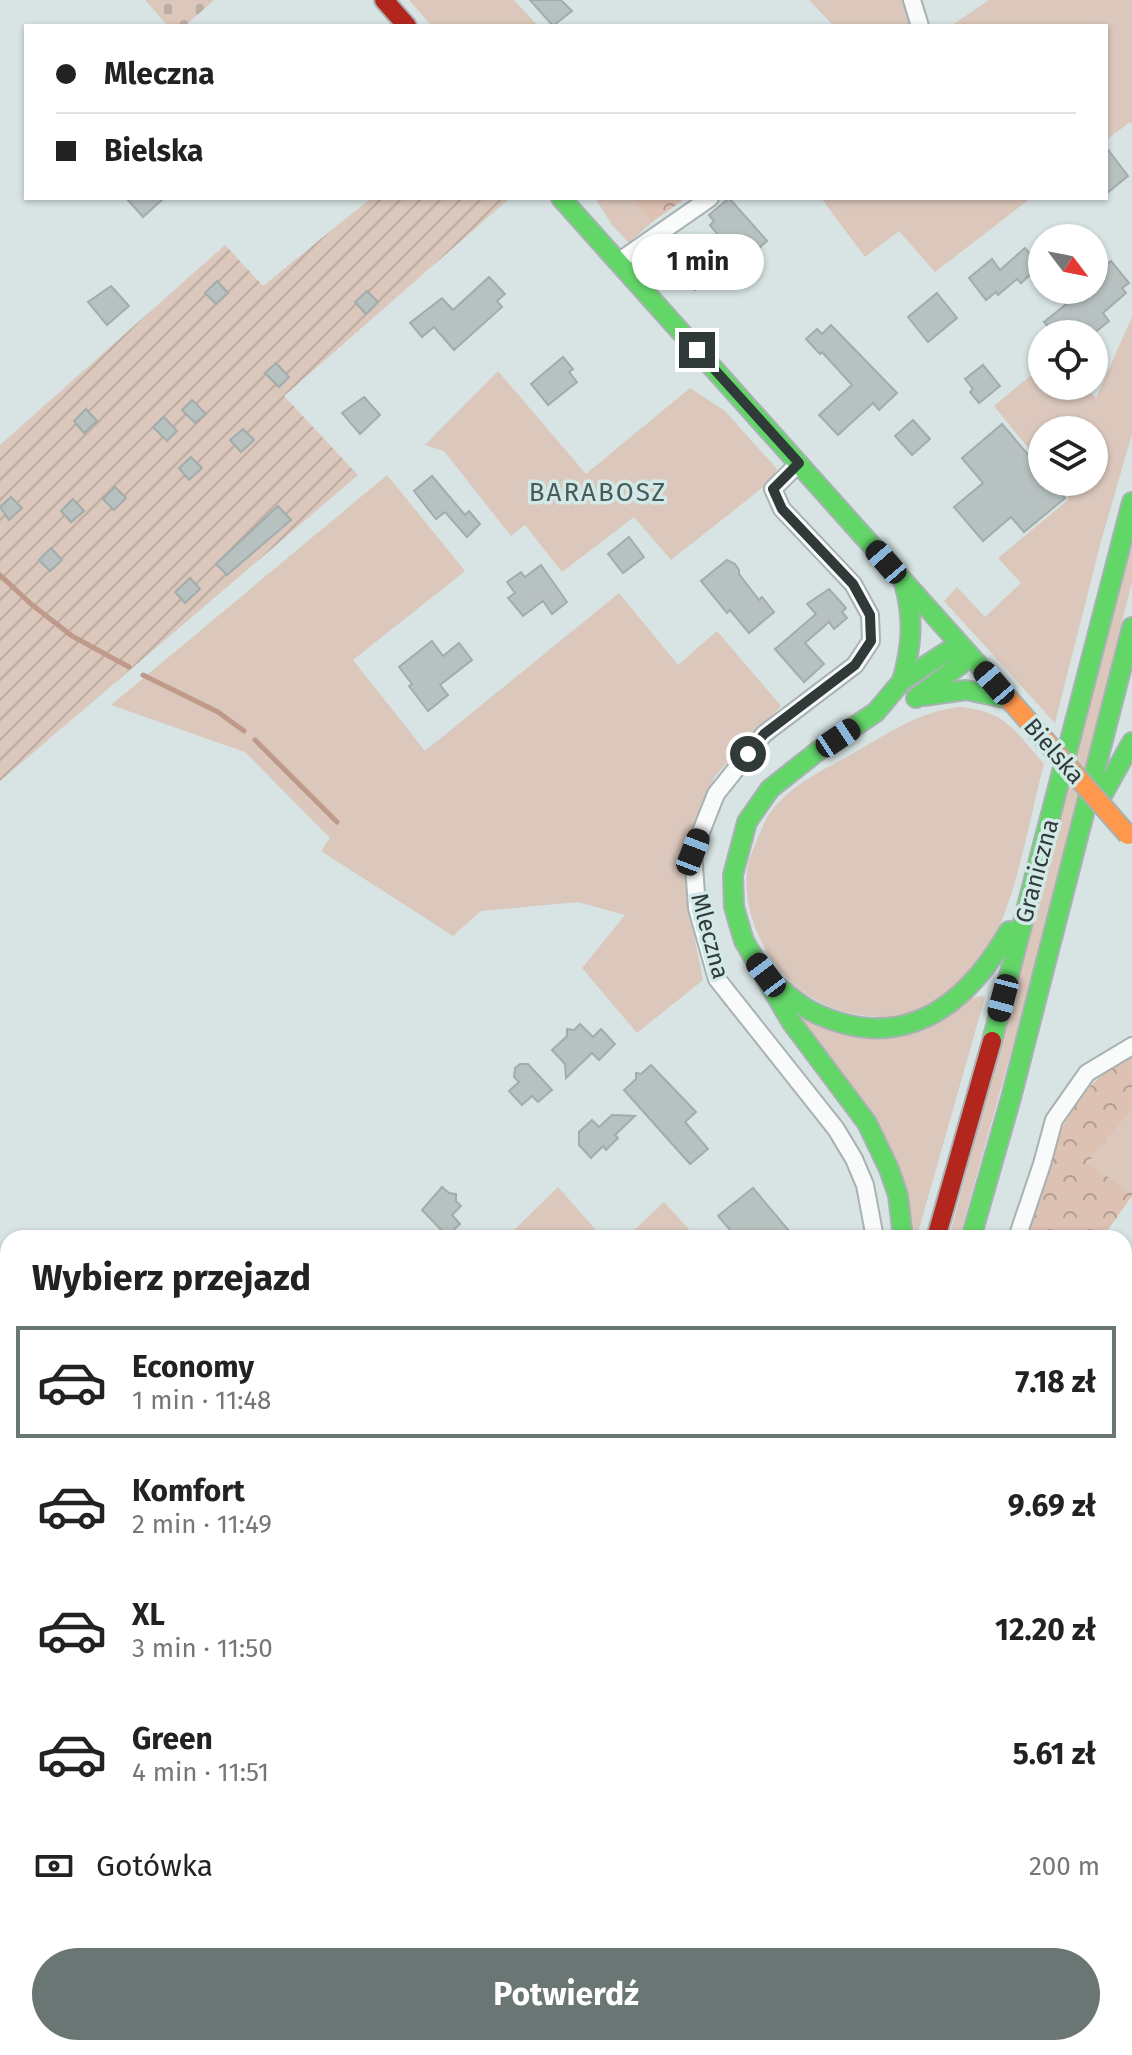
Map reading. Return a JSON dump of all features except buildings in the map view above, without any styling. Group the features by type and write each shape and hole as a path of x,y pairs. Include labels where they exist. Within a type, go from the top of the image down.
{"main road":[{"path":"384,0 405,24"},
{"name":"Bielska","path":"563,200 1130,837"},
{"name":"Graniczna","path":"938,1230 1040,863 1132,502"},
{"path":"902,681 914,628 904,583"},
{"name":"Graniczna","path":"973,1230 1011,1098 1132,627"},
{"path":"902,1230 898,1195 867,1123 792,1023 751,955 738,925 733,893 736,858 747,822 757,805 779,781 876,712 902,681 948,651 965,650 960,665 916,698"},
{"path":"876,712 959,688 986,691 1009,699"},
{"path":"1072,866 1110,777 1132,742"},
{"path":"751,955 784,992 822,1017 861,1028 915,1023 950,1006 979,982 1004,943 1040,863"}],"street":[{"path":"912,0 919,24"},
{"path":"618,262 707,200"},
{"name":"Mleczna","path":"799,463 773,489 782,509 853,584 870,615 871,641 855,665 764,734 716,794 693,852 697,908 717,979 836,1129 854,1159 865,1185 873,1230"},
{"path":"1020,1230 1054,1120 1087,1073 1132,1046"}],"green space":[{"path":"145,0 214,0 187,24 166,24"},
{"path":"409,0 514,0 536,24 430,24"},
{"path":"809,0 916,0 926,24 832,24"},
{"path":"989,0 1132,0 1132,125 1130,122 1108,138 1108,24 954,24"},
{"path":"369,200 508,200 284,396 358,475 0,781 0,445 225,245 263,286"},
{"path":"596,200 632,200 652,222 629,243 612,225"},
{"path":"632,200 683,200 652,222"},
{"path":"822,200 1028,200 935,272 899,231 865,257"},
{"path":"1132,317 1132,434 1055,723 944,601 957,587 985,617 1021,583 998,558 1069,499 1067,496 1108,496 1108,416 1028,416 1028,448 994,406 1028,378 1028,400 1108,400 1108,371"},
{"path":"498,371 586,474 690,388 725,411 777,469 771,481 671,560 634,517 562,572 525,525 511,536 444,451 425,445"},
{"path":"387,475 465,571 353,660 425,751 619,593 678,665 717,631 781,706 715,776 685,850 691,920 703,980 637,1033 582,968 625,915 578,902 481,911 453,936 321,851 330,838 245,752 111,705"},
{"path":"1132,546 1132,582 1044,935 961,1230 951,1230"},
{"path":"960,707 976,709 999,718 1044,764 1001,924 977,965 955,987 928,1006 909,1013 883,1016 858,1015 834,1008 793,984 763,945 748,899 750,858 768,816 795,788 916,719"},
{"path":"985,997 919,1230 914,1230 801,1016 821,1027"},
{"path":"1132,1055 1132,1110 1087,1163 1132,1193 1132,1196 1108,1230 1024,1230 1060,1133 1088,1088 1108,1070"},
{"path":"1132,1110 1132,1193 1087,1163"},
{"path":"558,1187 596,1230 514,1230"},
{"path":"664,1202 690,1230 634,1230"}],"waterway":[{"path":"0,575 72,636 129,667"},
{"path":"143,675 218,712 244,731"},
{"path":"255,740 337,822"}],"traffic: fast":[{"path":"563,200 1009,699"},
{"path":"992,1041 1132,502"},
{"path":"902,681 910,632 904,583"},
{"path":"973,1230 1011,1098 1132,627"},
{"path":"902,1230 898,1195 867,1123 792,1023 744,941 734,907 733,875 747,822 770,789 818,751 876,712 902,681 948,651 965,650 960,665 916,698"},
{"path":"924,696 966,690 1009,699"},
{"path":"1103,794 1132,742"},
{"path":"778,987 808,1010 845,1024 875,1028 903,1026 951,1002 992,958 1009,931"}],"traffic: jam":[{"path":"384,0 405,24"},
{"path":"938,1230 992,1041"}],"traffic: slow":[{"path":"1009,699 1128,835"}],"district":[{"name":"BARABOSZ","path":"598,492"}],"route":[{"path":"697,350 799,463 773,489 782,509 853,584 870,615 871,641 855,665 764,734 748,754"}]}
